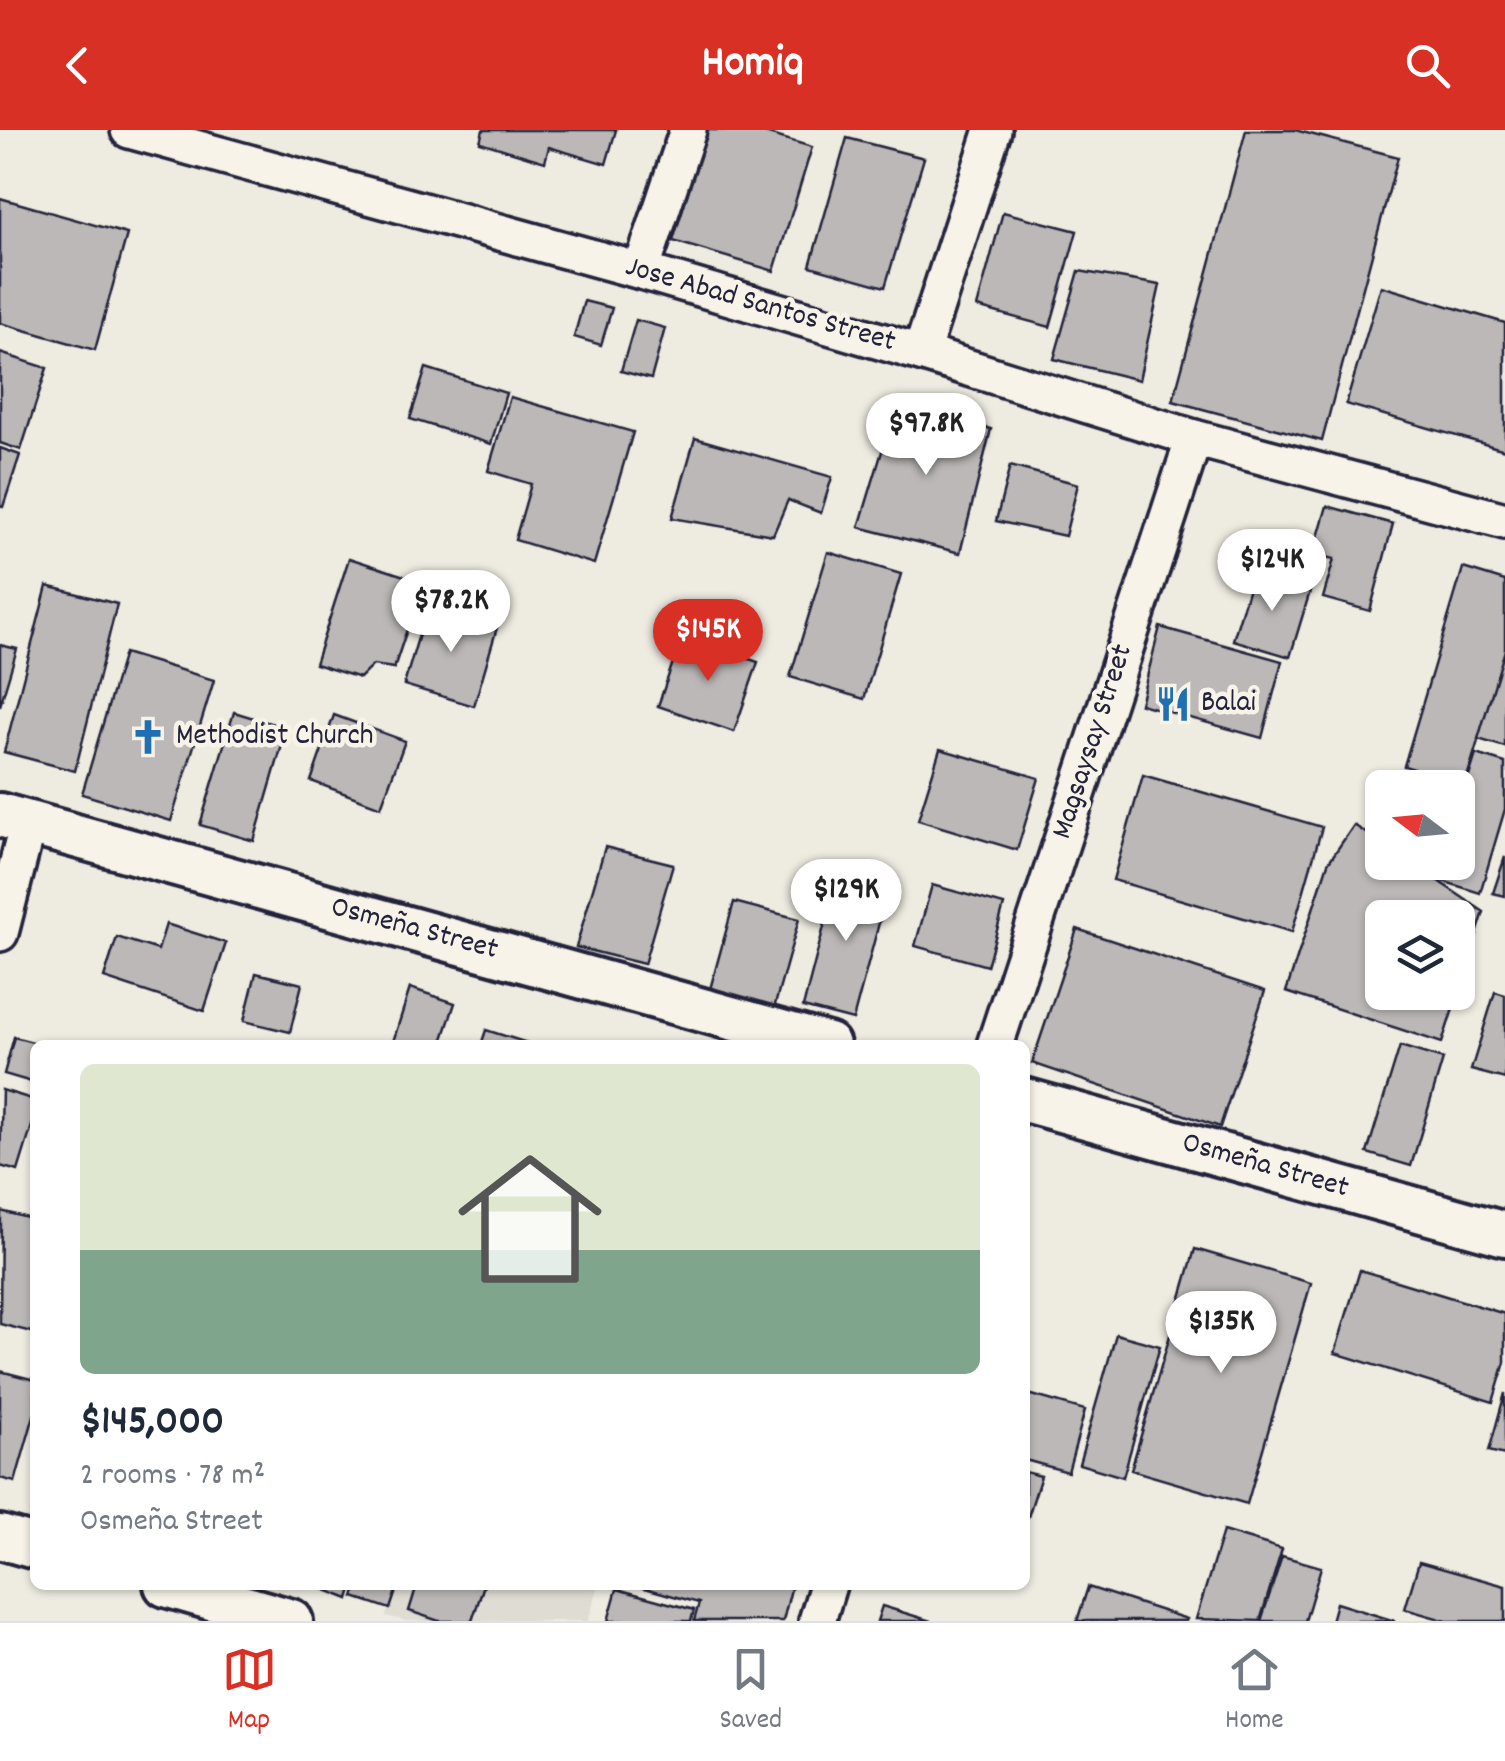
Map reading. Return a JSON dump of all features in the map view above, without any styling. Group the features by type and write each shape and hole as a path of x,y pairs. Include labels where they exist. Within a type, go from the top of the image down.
{"street":[{"name":"Jose Abad Santos Street","path":"128,130 641,271 1194,438 1505,521"},
{"path":"641,271 688,130"},
{"path":"920,353 993,130"},
{"name":"Magsaysay Street","path":"996,1040 1194,438"},
{"path":"0,934 14,819"},
{"name":"Osmeña Street","path":"14,819 810,1040"},
{"name":"Osmeña Street","path":"1030,1101 1505,1234"},
{"path":"0,1537 30,1546"},
{"path":"183,1590 291,1621"},
{"path":"817,1621 826,1590"}],"shaded area":[{"path":"394,1590 597,1590 588,1621 407,1621 386,1616"}],"building":[{"path":"483,130 616,130 606,164 549,147 545,162 480,142"},
{"path":"707,130 755,130 812,147 774,271 673,241"},
{"path":"1246,130 1295,130 1398,157 1322,441 1173,401"},
{"path":"847,138 924,158 885,287 810,266"},
{"path":"0,198 127,234 95,350 0,323"},
{"path":"1003,212 1077,231 1050,327 977,307"},
{"path":"1079,271 1160,285 1139,380 1054,359"},
{"path":"1381,286 1505,323 1505,450 1346,404"},
{"path":"584,301 612,308 601,345 574,337"},
{"path":"636,320 665,328 651,379 621,371"},
{"path":"0,353 47,368 21,450 0,443"},
{"path":"426,368 506,393 491,444 410,419"},
{"path":"510,397 633,432 594,564 515,540 531,484 488,471"},
{"path":"897,402 991,429 960,553 859,527"},
{"path":"695,438 832,477 821,513 788,500 773,535 672,518"},
{"path":"0,448 20,455 3,507 0,506"},
{"path":"1010,466 1078,484 1065,536 996,521"},
{"path":"1327,506 1393,524 1370,611 1323,598 1334,559 1313,554"},
{"path":"828,552 901,574 864,699 790,677"},
{"path":"349,558 423,582 394,668 373,665 360,678 315,664"},
{"path":"1463,568 1505,581 1505,651 1469,770 1418,770 1404,766"},
{"path":"1254,571 1311,588 1290,657 1233,640"},
{"path":"47,586 117,604 75,771 4,752"},
{"path":"428,604 498,624 474,706 404,685"},
{"path":"1160,627 1282,661 1262,738 1140,704"},
{"path":"682,636 758,662 734,732 658,706"},
{"path":"0,645 17,649 0,706"},
{"path":"1505,650 1505,747 1478,739"},
{"name":"Methodist Church","path":"124,653 214,680 171,821 82,794"},
{"path":"234,712 287,728 254,841 200,825"},
{"path":"334,715 405,741 381,807 311,781"},
{"path":"940,749 1039,778 1017,850 918,820"},
{"path":"1476,754 1505,763 1505,809 1480,893 1439,880 1475,880 1475,770 1471,770"},
{"path":"1143,775 1322,827 1292,932 1113,880"},
{"path":"1354,825 1365,832 1365,880 1437,880 1466,900 1365,900 1365,1010 1453,1010 1442,1043 1286,992 1328,863"},
{"path":"605,847 673,864 644,964 576,947"},
{"path":"1505,857 1505,896 1493,893"},
{"path":"839,869 890,882 853,1020 803,1007"},
{"path":"932,885 1004,905 987,966 915,946"},
{"path":"734,902 799,919 773,1012 709,993"},
{"path":"1475,906 1484,912 1475,940"},
{"path":"166,924 226,943 204,1011 104,978 117,937 158,950"},
{"path":"1077,929 1265,991 1220,1127 1032,1063"},
{"path":"256,973 302,984 290,1032 244,1021"},
{"path":"410,988 455,1003 443,1040 394,1040"},
{"path":"1495,992 1505,995 1505,1079 1471,1070"},
{"path":"486,1030 518,1040 483,1040"},
{"path":"14,1037 30,1041 30,1082 4,1074"},
{"path":"1400,1046 1443,1059 1411,1166 1367,1153"},
{"path":"2,1090 30,1098 30,1132 18,1171 0,1166"},
{"path":"1,1211 30,1219 30,1332 0,1324"},
{"path":"1195,1249 1311,1283 1247,1504 1131,1470"},
{"path":"1360,1270 1505,1314 1505,1362 1493,1402 1335,1353"},
{"path":"1116,1334 1160,1346 1123,1477 1079,1464"},
{"path":"0,1371 30,1379 30,1430 15,1482 0,1478"},
{"path":"1505,1393 1505,1455 1489,1451"},
{"path":"1030,1394 1085,1410 1068,1472 1030,1461"},
{"path":"1030,1473 1041,1476 1030,1511"},
{"path":"1223,1531 1282,1549 1260,1621 1196,1619"},
{"path":"1282,1556 1321,1567 1305,1621 1261,1621"},
{"path":"1419,1562 1505,1586 1505,1621 1447,1621 1405,1609"},
{"path":"1088,1587 1187,1619 1077,1621"},
{"path":"326,1590 352,1590 349,1599"},
{"path":"356,1590 396,1590 390,1609 354,1597"},
{"path":"415,1590 482,1590 472,1621 439,1621 409,1611"},
{"path":"617,1590 694,1610 691,1621 608,1621"},
{"path":"652,1590 791,1590 783,1621 694,1621 699,1603"},
{"path":"1336,1603 1395,1621 1331,1621"},
{"path":"882,1606 931,1621 877,1621"}],"place":[{"name":"Balai","path":"1173,704"},
{"name":"Methodist Church","path":"148,737"}]}
